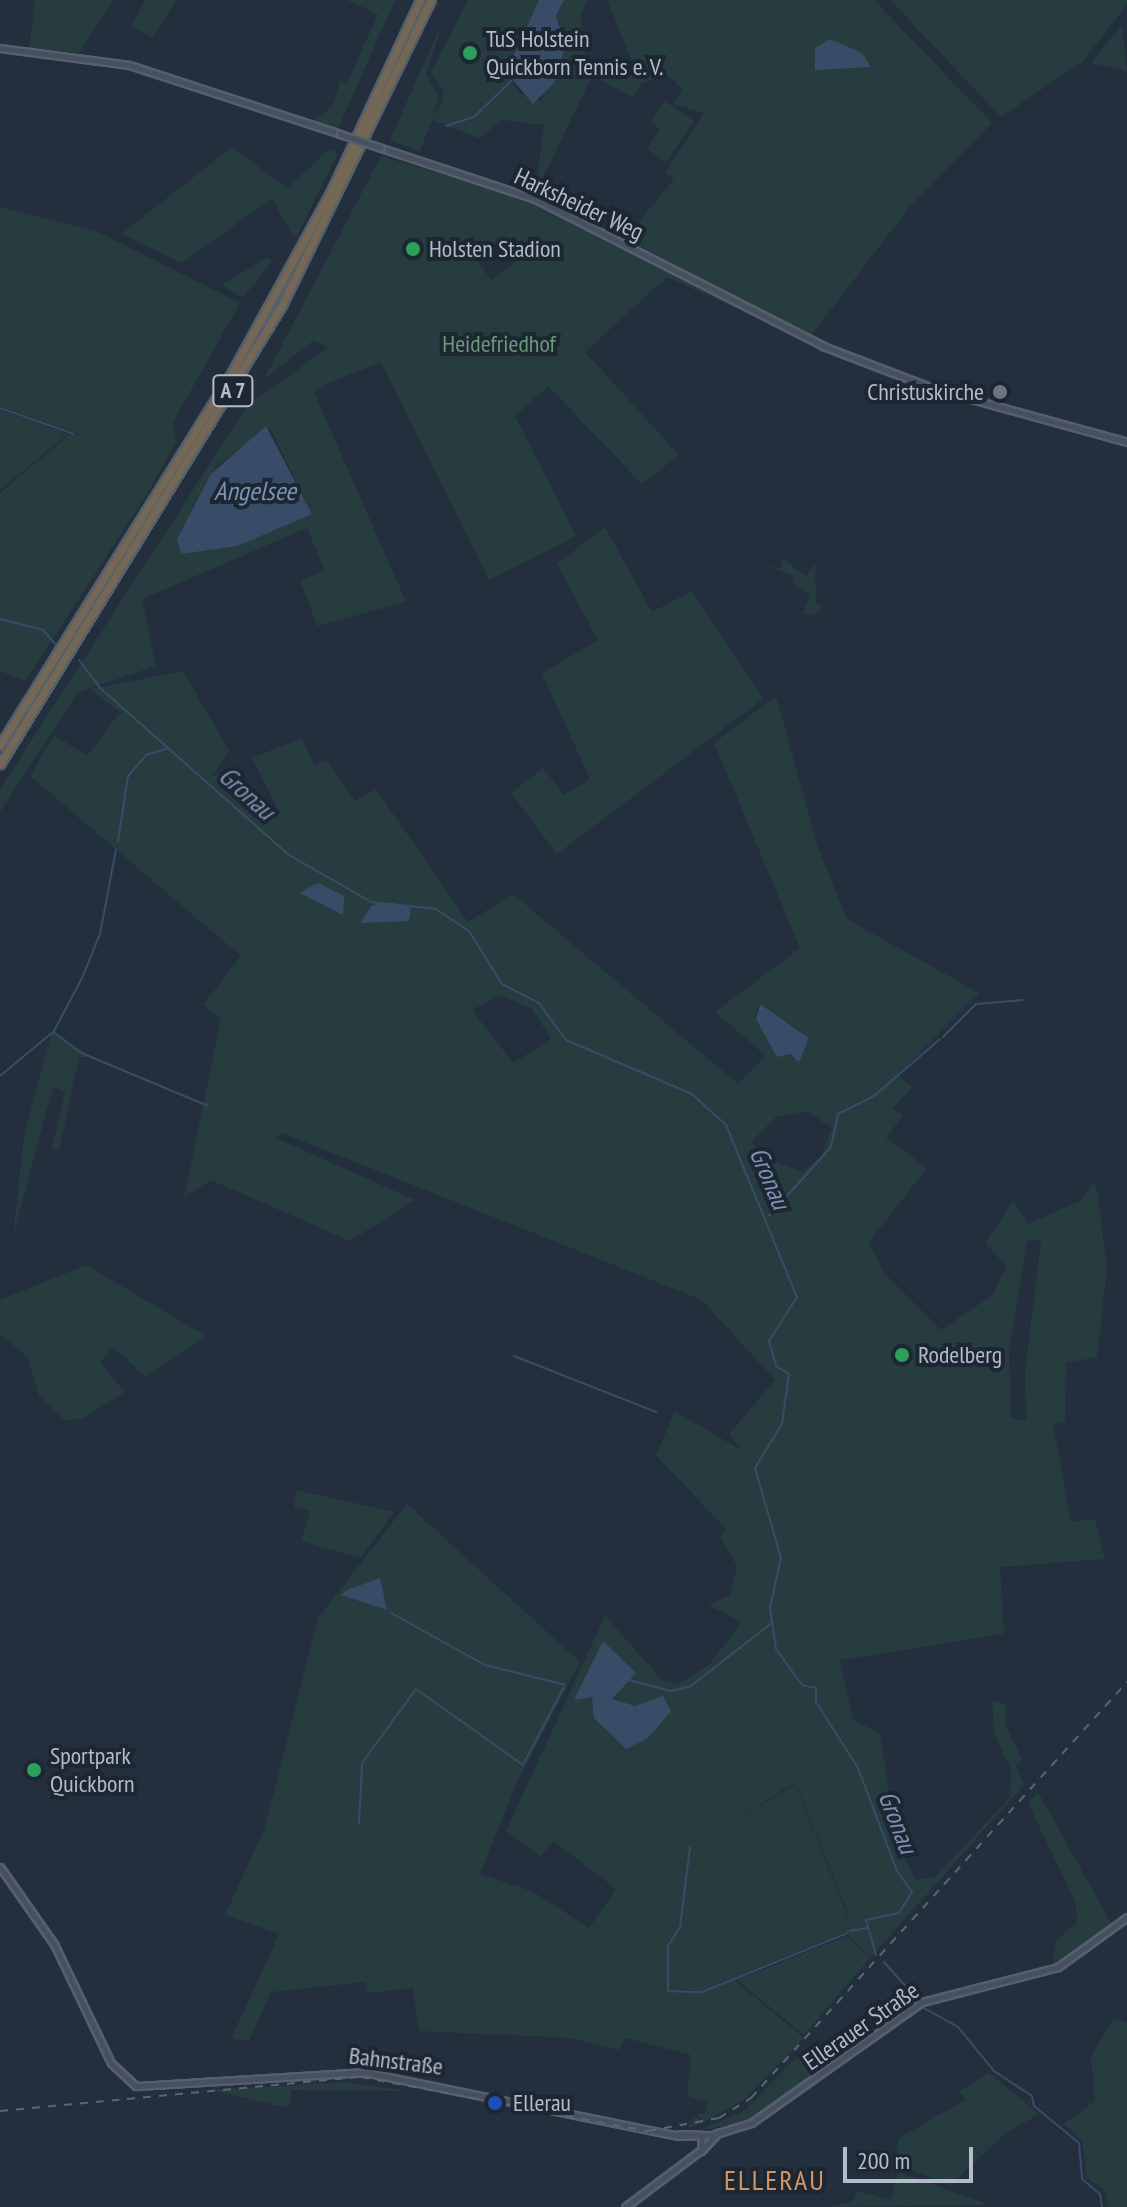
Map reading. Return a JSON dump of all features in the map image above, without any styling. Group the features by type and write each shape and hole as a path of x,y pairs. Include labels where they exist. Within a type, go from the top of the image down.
{"highway":[{"name":"A 7","path":"0,745 259,324 420,0"},
{"name":"A 7","path":"0,764 282,305 431,0"}],"main road":[{"name":"Harksheider Weg","path":"0,48 129,65 535,199 823,346 935,389 1127,442"},
{"name":"Bahnstraße","path":"0,1867 47,1931 126,2082 147,2088 326,2072 392,2074 659,2131 701,2136"},
{"name":"Ellerauer Straße","path":"701,2136 761,2117 922,2002 1058,1967 1127,1917"},
{"path":"625,2207 694,2156 718,2133"},
{"path":"694,2156 701,2136"}],"green space":[{"path":"35,0 114,0 78,53 29,48"},
{"path":"146,0 176,0 153,38 131,25"},
{"path":"347,0 395,0 338,129 313,120 332,107 340,82 347,83 378,14"},
{"path":"468,0 539,0 506,72 519,93 541,101 566,37 556,16 564,0 587,0 580,16 583,35 576,37 595,70 535,194 544,125 502,120 479,138 432,120 420,151 390,140 444,18 426,74 439,97 432,118 441,103 444,91 431,73"},
{"path":"607,0 874,0 992,123 908,209 810,337 626,238 674,179 665,172 704,113 673,104 682,89 668,75 642,83 633,98 597,78 609,59 628,62 639,78"},
{"path":"890,0 1127,0 1127,5 1082,62 1001,117"},
{"path":"1122,25 1127,71 1091,63"},
{"path":"664,101 694,121 666,162 647,149 660,129 650,122"},
{"path":"232,147 287,188 330,149 338,153 298,234 293,237 272,198 182,263 121,234"},
{"name":"Heidefriedhof","path":"381,156 521,198 742,311 667,277 585,352 679,455 642,484 548,386 515,416 576,536 489,580 381,362 324,385 314,392 406,602 317,626 300,580 325,571 307,528 142,599 156,666 78,692 0,812 0,789 248,405 328,348 314,340 264,379","holes":["510,239 523,256 491,280 477,260","270,428 312,514 238,546 181,554 178,536 216,466"]},
{"path":"0,207 98,232 240,303 173,422 176,442 146,496 25,681 0,671 0,493 70,434 81,435 0,406"},
{"path":"266,258 273,260 243,298 222,285"},
{"path":"0,409 68,434 0,490"},
{"path":"605,527 652,612 692,591 763,699 557,854 511,793 543,768 564,795 590,779 542,673 598,640 557,564"},
{"path":"782,558 806,576 815,563 816,602 823,607 813,615 803,614 810,595 792,583 794,576 768,566 782,568"},
{"path":"183,671 229,751 213,776 223,773 264,821 279,812 252,758 302,738 314,766 326,760 355,801 376,789 468,922 513,894 738,1084 766,1056 715,1012 800,948 714,743 776,696 818,848 847,919 979,993 898,1075 912,1087 893,1108 903,1115 886,1138 927,1168 869,1242 884,1273 941,1330 993,1295 1006,1266 985,1243 1013,1201 1028,1224 1080,1201 1094,1183 1097,1189 1107,1269 1097,1357 1066,1363 1065,1421 1053,1424 1071,1522 1095,1519 1105,1559 1000,1567 1004,1634 840,1660 853,1720 880,1733 892,1812 887,1822 916,1880 935,1877 1010,1797 1011,1770 994,1733 992,1700 1006,1704 1005,1725 1023,1760 1016,1765 1024,1785 871,1957 844,1931 701,1991 674,1989 702,1993 734,1980 804,2038 745,2099 701,2124 688,2128 694,2117 703,2121 696,2113 704,2114 708,2102 687,2096 691,2055 625,2038 619,2050 571,2038 419,2031 413,1988 368,1993 365,1982 271,1992 249,2041 231,2039 279,1934 225,1915 264,1830 318,1618 407,1504 580,1662 517,1782 480,1874 532,1891 589,1928 616,1889 554,1841 540,1856 506,1831 605,1616 662,1680 678,1684 708,1666 742,1622 708,1605 730,1595 737,1566 720,1536 726,1529 656,1455 675,1411 741,1450 729,1434 775,1380 702,1300 282,1133 276,1138 415,1200 350,1241 211,1180 184,1197 221,1019 203,1005 241,956 30,776 54,735 87,756 120,712 90,689","holes":["501,995 532,1009 551,1039 513,1063 472,1010","758,1004 801,1031 800,1062 770,1041 756,1019","808,1112 832,1128 822,1155 803,1172 763,1158 752,1141 776,1117","1041,1240 1025,1371 1026,1421 1011,1418 1009,1352 1027,1241","795,1782 847,1911 845,1928 846,1912 795,1784 732,1823"]},
{"path":"52,1031 93,1057 79,1057 59,1150 52,1149 65,1091 53,1087 13,1236 24,1136"},
{"path":"86,1265 206,1336 146,1377 113,1347 100,1362 125,1392 82,1419 64,1420 39,1396 28,1358 0,1334 0,1300"},
{"path":"296,1490 395,1512 360,1558 301,1541 310,1511 294,1507"},
{"path":"1038,1792 1112,1925 1059,1964 1053,1964 1056,1941 1077,1922 1075,1901 1028,1803"},
{"path":"847,1936 870,1958 804,2035 737,1980"},
{"path":"1114,2018 1127,2023 1127,2207 1109,2207 1104,2189 1087,2178 1082,2141 1064,2124 1095,2101 1091,2056"},
{"path":"809,2045 828,2070 748,2121 694,2132 744,2111"},
{"path":"989,2073 1039,2114 1004,2134 951,2185 894,2164 899,2138 965,2100 960,2091"},
{"path":"346,2082 406,2091 292,2090 288,2108 212,2090"},
{"path":"899,2172 989,2205 830,2207 853,2201 858,2191 890,2200"}],"water":[{"path":"539,0 564,0 556,16 566,45 554,83 533,104 506,72"},
{"path":"830,39 862,53 871,67 815,70 815,48"},
{"name":"Angelsee","path":"266,426 312,514 238,546 181,554 177,539 211,474"},
{"path":"318,883 344,896 343,915 299,893"},
{"path":"392,903 411,908 409,921 360,923 372,905"},
{"path":"760,1004 809,1038 799,1062 790,1054 777,1057 756,1019"},
{"path":"380,1578 387,1610 341,1595 347,1590"},
{"path":"603,1641 636,1673 612,1699 635,1706 663,1696 671,1711 648,1738 626,1749 594,1718 592,1697 574,1700"}],"waterway":[{"path":"446,126 474,117 511,81"},
{"path":"0,408 74,434"},
{"name":"Gronau","path":"0,619 43,630 56,645"},
{"name":"Gronau","path":"79,660 99,687 289,855 371,902 436,909 469,931 502,984 539,1003 566,1040 692,1094 726,1125 797,1297 769,1341 776,1366 789,1374 782,1424 755,1468 781,1558 770,1608 776,1649 802,1685 816,1688 816,1702 858,1768 897,1871 912,1892 899,1913 866,1920 876,1955"},
{"path":"118,842 128,776 146,755 169,748"},
{"path":"0,1076 54,1031 82,978 100,934 116,849"},
{"path":"943,1037 976,1004 1023,1000"},
{"path":"55,1033 79,1052 208,1106"},
{"path":"769,1216 831,1147 838,1114 874,1096 940,1039"},
{"path":"514,1356 656,1412"},
{"path":"391,1613 485,1665 565,1685"},
{"path":"629,1680 671,1691 691,1686 773,1622"},
{"path":"359,1823 362,1763 416,1689 523,1765 564,1687"},
{"path":"690,1847 680,1927 668,1946 668,1991 702,1992 848,1933"},
{"path":"850,1931 867,1928"},
{"name":"Gronau","path":"884,1962 917,1999"},
{"name":"Gronau","path":"922,2007 958,2027 994,2071 1032,2096 1034,2106 1079,2143 1082,2179 1100,2194 1102,2207"}],"railway":[{"path":"0,2111 361,2077 648,2131 719,2118 751,2098 1127,1682"}],"place":[{"name":"TuS Holstein Quickborn Tennis e. V.","path":"470,53"},
{"name":"Holsten Stadion","path":"413,249"},
{"name":"Christuskirche","path":"1000,392"},
{"name":"Rodelberg","path":"902,1355"},
{"name":"Sportpark Quickborn","path":"34,1770"},
{"name":"Ellerau","path":"495,2103"}],"district":[{"name":"ELLERAU","path":"775,2180"}]}
